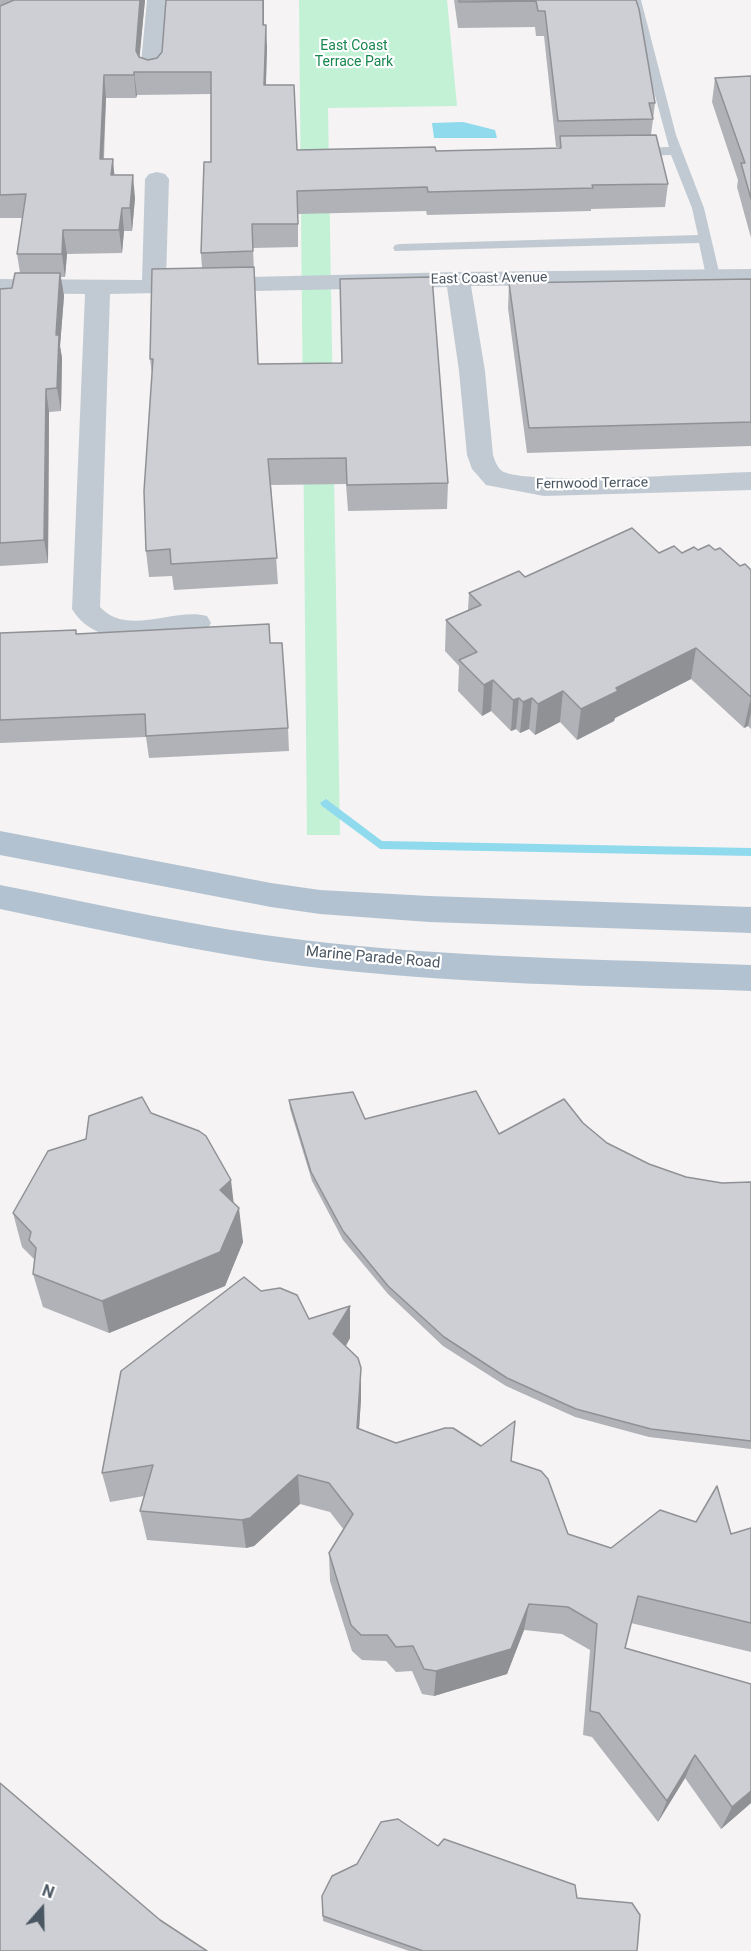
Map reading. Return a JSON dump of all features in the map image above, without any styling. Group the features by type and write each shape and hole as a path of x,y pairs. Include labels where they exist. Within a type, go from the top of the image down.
{"main road":[{"path":"0,843 271,895 320,902 429,909 751,921"},
{"name":"Marine Parade Road","path":"0,897 219,940 305,953 438,964 751,978"}],"street":[{"path":"151,74 157,0"},
{"path":"154,287 158,179"},
{"name":"East Coast Avenue","path":"0,286 154,287 458,279 751,276"},
{"name":"Fernwood Terrace","path":"458,279 472,371 480,455 485,469 495,479 544,487 751,481"},
{"path":"98,285 86,609 92,618 113,627 139,629 197,623"}],"lane":[{"path":"635,0 676,151 698,208 713,276"},
{"path":"617,152 676,151"},
{"path":"400,248 705,239"}],"green space":[{"name":"East Coast Terrace Park","path":"299,0 447,0 457,106 328,108 340,835 307,835"}],"water":[{"path":"463,122 495,130 497,138 434,138 432,123"}],"building":[{"path":"14,0 140,0 136,51 139,57 148,60 157,58 162,52 166,0 263,0 263,25 266,25 264,85 294,85 297,150 435,147 436,151 561,148 560,136 656,135 668,184 428,192 427,187 297,191 298,224 252,224 253,251 201,253 204,162 211,162 211,72 134,72 134,75 104,75 100,159 113,159 111,175 133,175 130,208 122,208 119,230 63,230 62,254 17,254 26,194 0,195 0,6"},
{"path":"459,0 636,0 655,103 649,103 653,119 558,121 545,11 538,11 536,1 459,2"},
{"path":"751,76 751,199 741,163 745,163 715,78"},
{"path":"254,267 258,364 342,363 340,279 432,277 448,483 347,485 346,458 268,459 277,558 171,564 170,549 146,551 144,491 153,359 150,359 152,269"},
{"path":"15,273 60,273 56,335 59,335 57,388 46,389 44,540 0,543 0,289 12,288"},
{"path":"751,279 751,422 529,428 509,283"},
{"path":"632,528 659,553 674,546 682,553 694,547 698,550 709,545 715,550 720,548 740,566 745,564 751,570 751,697 696,648 616,688 618,691 581,709 563,691 538,704 532,698 523,702 519,698 513,700 493,680 484,685 459,660 477,652 446,620 481,605 469,593 519,571 525,577"},
{"path":"269,624 270,643 282,643 288,728 146,736 145,714 0,720 0,633 76,630 76,634"},
{"path":"476,1091 499,1134 564,1099 583,1123 607,1143 649,1164 686,1177 722,1183 751,1182 751,1441 651,1429 576,1409 507,1378 444,1337 388,1286 343,1231 311,1172 289,1100 353,1092 365,1119"},
{"path":"142,1097 151,1113 199,1131 206,1136 231,1180 220,1190 239,1208 220,1252 102,1301 33,1274 36,1248 29,1240 31,1232 13,1213 48,1151 86,1139 89,1116"},
{"path":"244,1277 261,1291 280,1288 297,1295 309,1319 350,1306 333,1334 358,1358 361,1368 357,1428 396,1443 445,1428 453,1428 481,1446 515,1421 511,1461 541,1471 548,1479 568,1534 611,1548 660,1510 696,1522 717,1486 731,1534 751,1528 751,1623 638,1596 625,1648 751,1684 751,1791 732,1807 695,1755 667,1801 599,1713 590,1711 597,1624 568,1607 529,1604 511,1649 436,1671 424,1669 413,1646 396,1647 387,1635 361,1635 351,1625 329,1553 353,1514 329,1483 298,1475 250,1518 242,1520 140,1511 153,1465 102,1473 121,1371"},
{"path":"0,1783 160,1920 207,1951 0,1951"},
{"path":"398,1819 438,1846 444,1839 575,1885 577,1898 632,1903 640,1915 637,1951 423,1951 323,1916 322,1896 332,1876 357,1864 381,1822"}],"waterway":[{"path":"326,803 380,845 751,852"}]}
